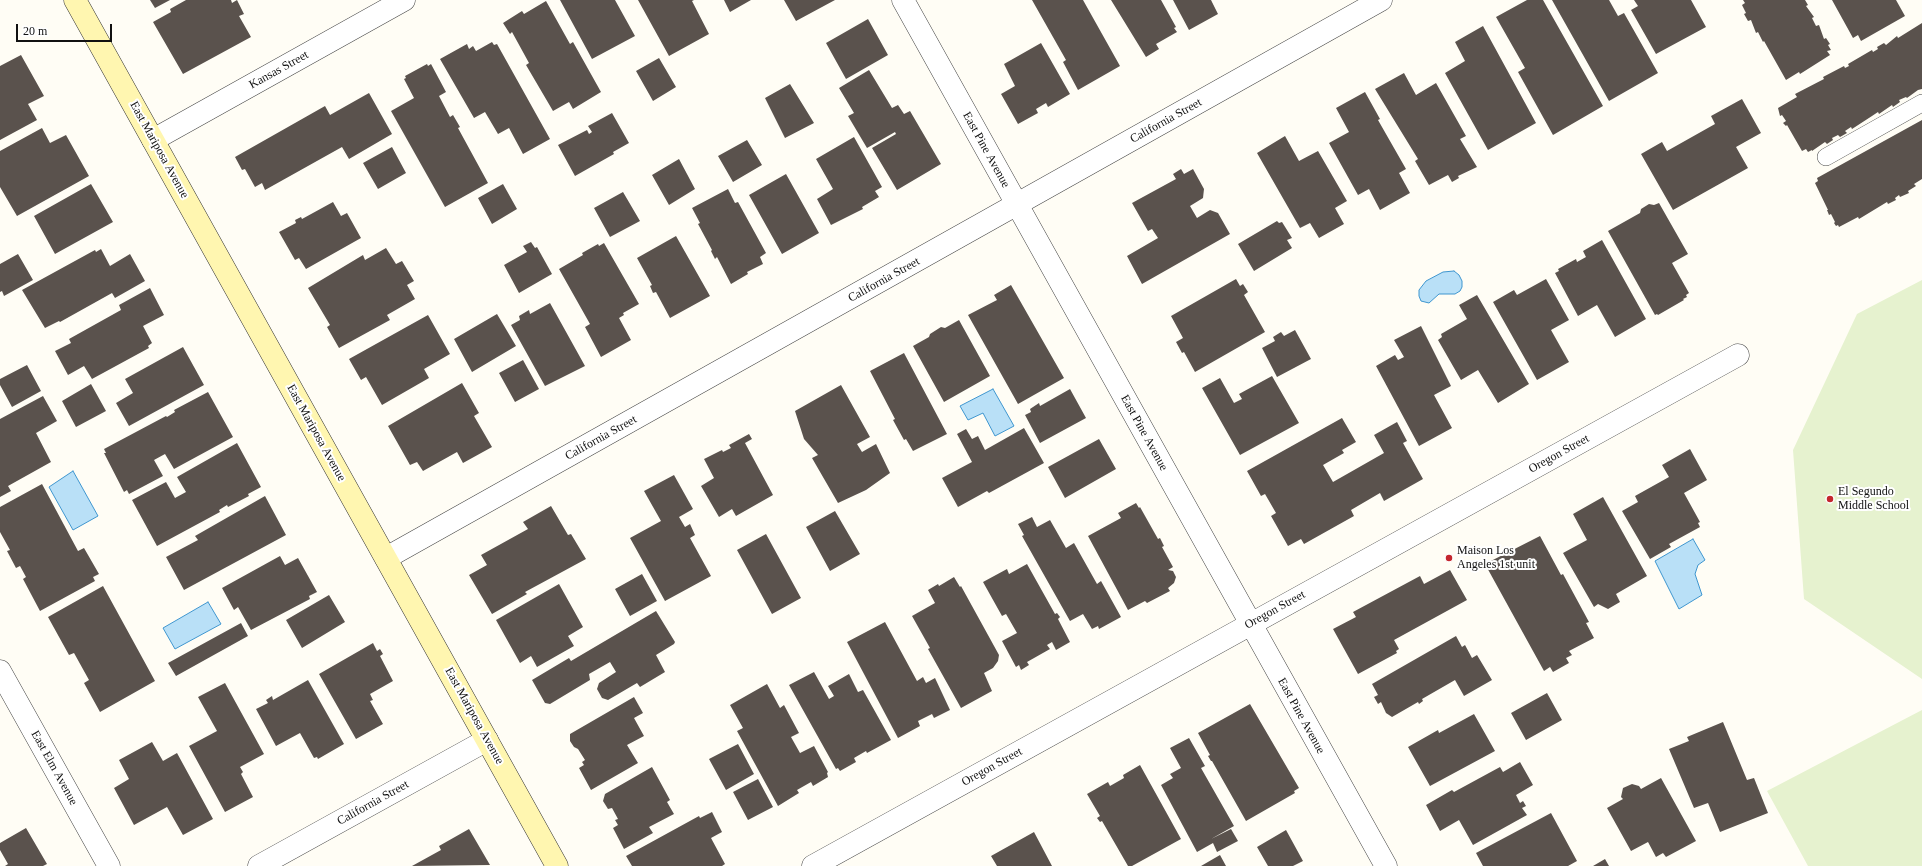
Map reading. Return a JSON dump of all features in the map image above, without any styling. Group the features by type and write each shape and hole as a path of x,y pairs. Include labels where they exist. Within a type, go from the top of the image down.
{"street":[{"name":"East Mariposa Avenue","path":"75,0 557,866"},
{"name":"Kansas Street","path":"153,140 404,0"},
{"name":"East Pine Avenue","path":"903,0 1386,866"},
{"name":"California Street","path":"386,558 1381,0"},
{"name":"Oregon Street","path":"813,866 1738,355"},
{"name":"East Elm Avenue","path":"0,671 109,866"},
{"name":"California Street","path":"258,866 487,740"}],"lane":[{"path":"1826,157 1922,103"}],"green space":[{"path":"1922,280 1922,679 1804,599 1793,450 1857,314"},
{"path":"1922,710 1922,866 1808,866 1767,791"}],"water":[{"path":"1454,271 1459,275 1462,281 1460,291 1455,294 1439,294 1429,303 1421,301 1419,290 1426,281 1443,272"},
{"path":"993,389 1014,426 995,436 983,413 968,420 960,406"},
{"path":"73,471 98,516 73,530 49,487"},
{"path":"1693,539 1705,560 1698,565 1695,574 1702,595 1679,609 1655,561"},
{"path":"208,602 221,624 175,649 163,628"}],"building":[{"path":"150,0 170,0 155,8"},
{"path":"186,0 231,0 232,3 237,0 244,14 239,16 251,37 183,74 153,22 171,12 170,9"},
{"path":"560,0 615,0 635,36 592,59"},
{"path":"638,0 694,0 692,1 709,34 669,56"},
{"path":"724,0 751,0 730,12"},
{"path":"784,0 835,0 796,21"},
{"path":"1032,0 1083,0 1120,66 1078,90 1063,62 1066,60"},
{"path":"1111,0 1161,0 1176,27 1174,28 1177,32 1156,44 1159,49 1146,57"},
{"path":"1173,0 1211,0 1218,14 1189,30"},
{"path":"1527,0 1543,0 1603,106 1553,135 1518,72 1525,68 1496,17"},
{"path":"1552,0 1609,0 1618,16 1624,13 1658,73 1609,101"},
{"path":"1634,0 1691,0 1706,27 1656,54 1631,10 1638,6"},
{"path":"1743,0 1805,0 1808,5 1806,6 1814,17 1812,18 1816,26 1819,25 1824,39 1826,38 1830,44 1828,45 1831,50 1827,51 1830,55 1800,74 1799,72 1786,80 1764,41 1763,42 1758,32 1756,33 1751,20 1748,21 1744,14 1746,13 1742,5 1745,3"},
{"path":"1832,0 1896,0 1905,16 1861,41 1858,35 1853,38"},
{"path":"546,1 570,44 573,42 601,92 573,109 569,102 553,111 526,65 529,63 512,32 510,34 503,23 522,11 524,14"},
{"path":"868,19 888,55 846,79 826,43"},
{"path":"1922,23 1922,89 1918,90 1907,98 1906,97 1899,100 1900,102 1893,107 1892,105 1879,114 1878,112 1852,129 1851,127 1845,131 1847,133 1840,137 1838,135 1832,138 1833,140 1827,144 1825,142 1812,151 1808,152 1806,149 1802,151 1787,125 1786,126 1783,123 1786,121 1782,115 1780,116 1778,108 1797,97 1795,94 1824,79 1823,77 1844,66 1845,68 1849,66 1848,64 1872,50 1873,52 1878,49 1877,47 1884,43 1886,45 1897,36 1898,38"},
{"path":"1483,26 1536,123 1488,150 1445,73 1465,61 1455,42"},
{"path":"492,42 494,45 497,44 550,139 523,154 509,128 498,134 485,112 474,118 440,59 467,44 469,49 473,46 476,51"},
{"path":"1041,43 1070,94 1048,107 1046,103 1036,109 1038,113 1018,124 1001,94 1015,86 1004,64"},
{"path":"21,55 44,96 28,104 37,120 0,140 0,66"},
{"path":"659,58 676,87 653,101 636,71"},
{"path":"427,64 428,66 431,64 446,92 439,96 450,117 453,115 460,127 458,128 488,183 445,207 391,111 414,98 404,79 406,78 405,76"},
{"path":"869,70 892,108 898,105 904,114 910,111 941,164 897,190 872,148 896,134 895,132 867,148 848,116 854,113 839,88"},
{"path":"1404,73 1416,95 1436,83 1466,136 1460,139 1477,167 1458,176 1459,178 1452,182 1448,175 1429,185 1415,161 1418,159 1375,89"},
{"path":"790,84 814,123 785,138 765,98"},
{"path":"1365,92 1380,119 1378,120 1406,169 1399,173 1410,193 1380,210 1369,189 1358,195 1329,143 1349,132 1336,108"},
{"path":"369,93 392,134 349,159 342,147 265,190 262,183 255,187 245,169 242,170 235,157 325,106 330,115"},
{"path":"1742,99 1761,133 1736,147 1748,168 1673,210 1641,154 1662,142 1667,151 1715,124 1711,116"},
{"path":"612,113 629,143 613,152 614,154 575,176 558,145 587,130 589,134 592,132 588,126"},
{"path":"1922,120 1922,179 1914,184 1916,186 1908,191 1909,193 1900,197 1899,195 1895,198 1896,200 1888,204 1887,202 1859,219 1858,217 1839,227 1838,225 1836,226 1831,214 1829,215 1815,183 1818,181 1817,178"},
{"path":"42,128 50,143 66,135 89,176 17,216 0,187 0,151"},
{"path":"1285,136 1299,161 1318,151 1347,201 1335,208 1344,224 1319,238 1310,223 1300,228 1257,153"},
{"path":"854,137 882,187 875,191 879,197 862,207 863,209 831,225 817,199 833,189 816,159"},
{"path":"747,140 762,165 733,182 718,156"},
{"path":"392,147 406,173 378,189 363,163"},
{"path":"679,159 695,189 669,205 652,175"},
{"path":"1181,169 1184,174 1193,169 1204,189 1203,198 1190,206 1197,218 1210,210 1218,213 1230,234 1142,284 1127,256 1158,238 1152,229 1148,231 1132,203 1176,179 1173,174"},
{"path":"786,174 819,233 782,254 749,195"},
{"path":"91,184 113,222 55,254 34,216"},
{"path":"503,184 517,209 492,224 478,198"},
{"path":"728,189 735,203 738,202 766,253 760,257 763,264 747,272 748,274 731,284 717,257 715,259 692,208"},
{"path":"623,192 640,221 610,237 594,208"},
{"path":"333,202 341,216 347,213 361,238 306,269 299,258 295,260 279,232 296,223 295,220 301,217 302,219"},
{"path":"1659,203 1688,254 1672,263 1689,293 1686,295 1687,297 1683,299 1684,300 1658,315 1655,315 1608,231 1640,213 1641,209 1649,204 1654,205"},
{"path":"1277,221 1279,223 1282,222 1292,238 1287,240 1292,248 1254,271 1238,244"},
{"path":"676,236 710,296 670,318 656,292 653,293 650,286 652,285 637,258"},
{"path":"1602,240 1646,319 1615,337 1597,305 1578,316 1555,273 1559,271 1558,269 1576,259 1577,262 1586,257 1583,251"},
{"path":"531,242 535,248 537,247 552,274 519,293 504,265 527,252 523,246"},
{"path":"604,243 639,304 623,313 624,315 619,318 631,340 601,357 585,327 590,324 559,269 583,255 582,253 598,244 599,246"},
{"path":"386,248 396,264 402,261 414,281 407,285 415,299 387,315 390,320 339,348 327,327 330,325 308,288 363,255 365,260"},
{"path":"101,249 110,266 130,254 145,281 115,298 112,293 60,322 59,321 45,328 22,290 95,250 96,252"},
{"path":"18,254 33,280 4,296 2,291 0,292 0,264"},
{"path":"1236,279 1240,286 1243,284 1248,292 1244,295 1265,332 1195,372 1184,352 1182,353 1176,342 1183,338 1171,316"},
{"path":"1546,279 1569,320 1551,330 1569,362 1537,380 1493,302 1514,290 1517,295"},
{"path":"1011,285 1064,378 1018,404 968,315 997,300 994,295"},
{"path":"150,288 164,315 143,326 152,343 148,346 149,348 92,379 84,366 68,375 55,351 71,343 69,339 121,310 119,305"},
{"path":"1477,295 1529,384 1498,403 1478,370 1461,380 1438,340 1442,337 1441,334 1467,319 1459,305"},
{"path":"550,303 585,366 545,386 511,325 520,320 519,316 529,310 530,314"},
{"path":"497,314 516,346 472,372 454,339"},
{"path":"428,315 450,354 424,369 429,378 382,405 366,377 361,380 349,359"},
{"path":"959,320 990,376 944,402 913,346 929,337 930,334 941,327 945,328"},
{"path":"1421,326 1451,386 1434,395 1452,428 1419,446 1376,366 1395,355 1398,360 1404,357 1394,340"},
{"path":"1295,330 1311,359 1277,377 1262,348 1275,341 1273,337 1281,332 1284,336"},
{"path":"183,347 204,385 129,426 116,403 133,393 125,379"},
{"path":"904,353 947,434 913,451 906,439 904,440 893,420 895,419 870,371"},
{"path":"523,360 539,389 515,402 499,373"},
{"path":"27,365 41,391 12,407 0,385 0,379"},
{"path":"1272,376 1299,423 1240,455 1202,388 1220,378 1234,403 1242,399 1239,394"},
{"path":"462,383 479,413 474,416 492,447 463,463 457,452 423,471 417,462 410,465 388,426"},
{"path":"91,384 106,411 76,427 62,401"},
{"path":"841,385 870,437 857,444 862,452 876,444 890,473 866,490 838,503 812,458 818,455 804,439 795,411"},
{"path":"1070,389 1086,418 1040,443 1025,415 1031,412 1030,409 1039,403 1040,406"},
{"path":"208,392 233,437 174,469 165,454 154,460 163,476 129,494 127,490 124,492 104,453 106,453 104,449 166,416 167,417 175,412 174,410"},
{"path":"43,396 57,421 36,433 51,462 8,486 11,491 0,497 0,419"},
{"path":"1342,418 1356,442 1342,450 1344,453 1323,465 1333,482 1384,453 1374,435 1397,422 1407,441 1403,443 1423,479 1384,501 1380,493 1351,510 1354,516 1304,544 1301,539 1288,546 1271,516 1276,513 1265,494 1261,496 1247,471"},
{"path":"1024,428 1044,463 989,493 987,491 958,507 942,478 972,462 957,434 966,429 972,439 978,436 985,450"},
{"path":"749,434 752,439 745,443 773,495 736,516 732,509 719,517 701,486 714,478 704,459 722,450 723,452 731,448 729,445"},
{"path":"1099,439 1116,469 1065,498 1048,467"},
{"path":"237,443 261,487 248,494 249,496 228,507 227,505 219,510 220,512 157,546 132,500 166,482 175,498 186,492 177,477"},
{"path":"1690,449 1707,480 1684,493 1700,522 1698,523 1700,527 1669,544 1671,547 1650,559 1622,511 1638,502 1635,496 1669,477 1662,465"},
{"path":"674,475 693,509 679,517 685,527 690,524 695,535 690,538 711,576 665,601 630,538 661,521 644,491"},
{"path":"42,484 78,551 84,548 99,574 93,577 95,581 40,611 23,579 26,577 20,566 16,568 7,551 10,550 0,532 0,507"},
{"path":"265,496 286,535 184,590 166,557 198,540 195,536"},
{"path":"1603,497 1647,576 1616,594 1620,602 1608,609 1598,604 1594,607 1563,553 1587,540 1573,514"},
{"path":"1136,503 1139,508 1140,507 1158,539 1160,538 1164,546 1162,547 1173,567 1168,570 1173,571 1176,577 1174,583 1168,588 1170,591 1147,603 1145,601 1128,610 1088,536 1121,518 1118,513"},
{"path":"551,506 568,535 571,534 586,559 525,592 527,594 492,614 469,575 487,565 481,555 528,529 523,522"},
{"path":"835,511 860,554 830,571 806,527"},
{"path":"1032,517 1037,527 1050,520 1066,548 1074,543 1097,584 1101,581 1121,617 1099,629 1098,626 1092,629 1083,614 1070,621 1022,536 1024,535 1018,524"},
{"path":"766,534 801,598 772,614 737,550"},
{"path":"1540,536 1589,622 1586,623 1594,638 1569,651 1572,655 1566,658 1569,663 1553,672 1550,667 1544,671 1485,564"},
{"path":"280,556 285,565 298,558 317,592 309,596 310,599 251,630 238,607 234,610 222,588"},
{"path":"1027,564 1055,614 1057,613 1060,617 1058,619 1070,642 1056,650 1052,642 1047,645 1050,649 1027,662 1029,665 1021,670 1019,665 1016,667 1002,641 1017,633 1006,614 1002,616 983,582 1007,569 1009,574"},
{"path":"1450,570 1467,600 1394,640 1399,649 1396,651 1397,653 1358,674 1333,629 1356,617 1353,612 1420,576 1424,584"},
{"path":"642,574 657,601 630,616 615,589"},
{"path":"954,577 960,587 961,586 999,655 998,661 993,668 984,673 992,691 961,708 928,649 930,648 912,616 935,603 928,590 938,584 939,586"},
{"path":"559,584 583,627 568,636 574,646 537,667 531,656 520,663 496,620"},
{"path":"103,586 155,681 100,712 84,683 89,680 74,653 69,655 48,617"},
{"path":"329,595 345,622 302,648 286,620"},
{"path":"656,611 675,642 656,655 665,672 640,687 637,683 608,700 602,698 597,689 599,683 616,672 610,662 589,674 590,680 550,704 545,703 532,680 569,658 571,661"},
{"path":"885,622 917,681 923,677 926,683 935,678 950,710 934,718 932,714 918,721 920,726 898,738 847,642"},
{"path":"241,623 248,636 176,676 168,663"},
{"path":"1456,636 1462,647 1465,645 1472,658 1477,655 1492,680 1464,696 1455,680 1422,699 1423,701 1419,704 1418,702 1392,717 1386,713 1381,702 1378,704 1374,697 1378,695 1372,684"},
{"path":"373,643 377,651 380,649 383,654 380,656 393,681 370,694 373,700 370,701 383,724 356,739 319,674"},
{"path":"814,672 829,699 834,696 828,686 849,674 858,692 863,690 891,740 854,758 856,762 840,771 838,768 836,769 789,685"},
{"path":"308,680 344,744 318,759 317,757 314,758 300,733 276,746 256,709 268,703 266,700 272,696 273,700"},
{"path":"225,683 264,754 240,767 243,772 241,774 253,797 225,812 189,746 217,731 198,697"},
{"path":"767,684 780,708 784,705 799,733 791,737 800,753 814,746 828,772 828,777 813,786 811,782 797,790 799,793 778,806 737,731 743,728 730,705"},
{"path":"1547,693 1562,720 1526,740 1511,713"},
{"path":"634,697 643,713 634,718 644,736 627,745 638,763 591,790 579,768 584,765 582,762 585,760 578,749 574,747 570,741 570,734"},
{"path":"1250,704 1299,788 1294,791 1295,793 1246,821 1208,756 1210,755 1198,733"},
{"path":"1474,714 1495,751 1430,786 1408,747 1438,730 1439,733"},
{"path":"1723,722 1747,780 1754,778 1768,813 1720,832 1708,803 1694,808 1669,749 1689,741 1687,737"},
{"path":"1189,738 1205,766 1201,768 1234,826 1211,839 1231,829 1238,841 1217,852 1213,843 1197,852 1161,785 1173,778 1170,774 1181,768 1170,748"},
{"path":"152,742 163,761 177,753 213,819 183,835 167,807 134,825 114,788 129,779 119,760"},
{"path":"738,744 754,774 726,790 709,759"},
{"path":"1520,762 1533,785 1516,795 1520,803 1523,801 1526,806 1522,808 1527,815 1473,845 1459,820 1440,831 1426,805 1452,790 1454,792 1500,767 1503,772"},
{"path":"1140,765 1181,839 1132,866 1128,866 1102,821 1100,822 1097,818 1100,816 1087,794 1108,782 1110,786 1124,778 1123,775"},
{"path":"652,767 670,800 667,802 674,814 649,827 653,833 624,849 613,828 618,825 615,820 618,819 612,808 608,809 603,801 605,794"},
{"path":"1661,778 1696,841 1666,857 1663,853 1656,857 1648,842 1631,851 1607,808 1623,799 1621,797 1623,788 1632,784 1639,786 1641,789"},
{"path":"758,779 773,807 748,820 733,792"},
{"path":"712,812 722,832 711,838 725,864 722,866 632,866 626,856 699,816 700,818"},
{"path":"1551,813 1577,861 1568,866 1483,866 1476,853"},
{"path":"26,828 47,864 43,866 5,866 8,864 0,850 0,843"},
{"path":"469,829 490,865 412,866 441,850 439,846"},
{"path":"1286,830 1303,861 1293,866 1268,866 1257,847"},
{"path":"1034,832 1052,866 997,866 991,856"},
{"path":"1220,855 1226,866 1201,866"},
{"path":"1605,859 1609,866 1593,866"}],"place":[{"name":"El Segundo Middle School","path":"1830,499"},
{"name":"Maison Los Angeles 1st unit","path":"1449,558"}]}
